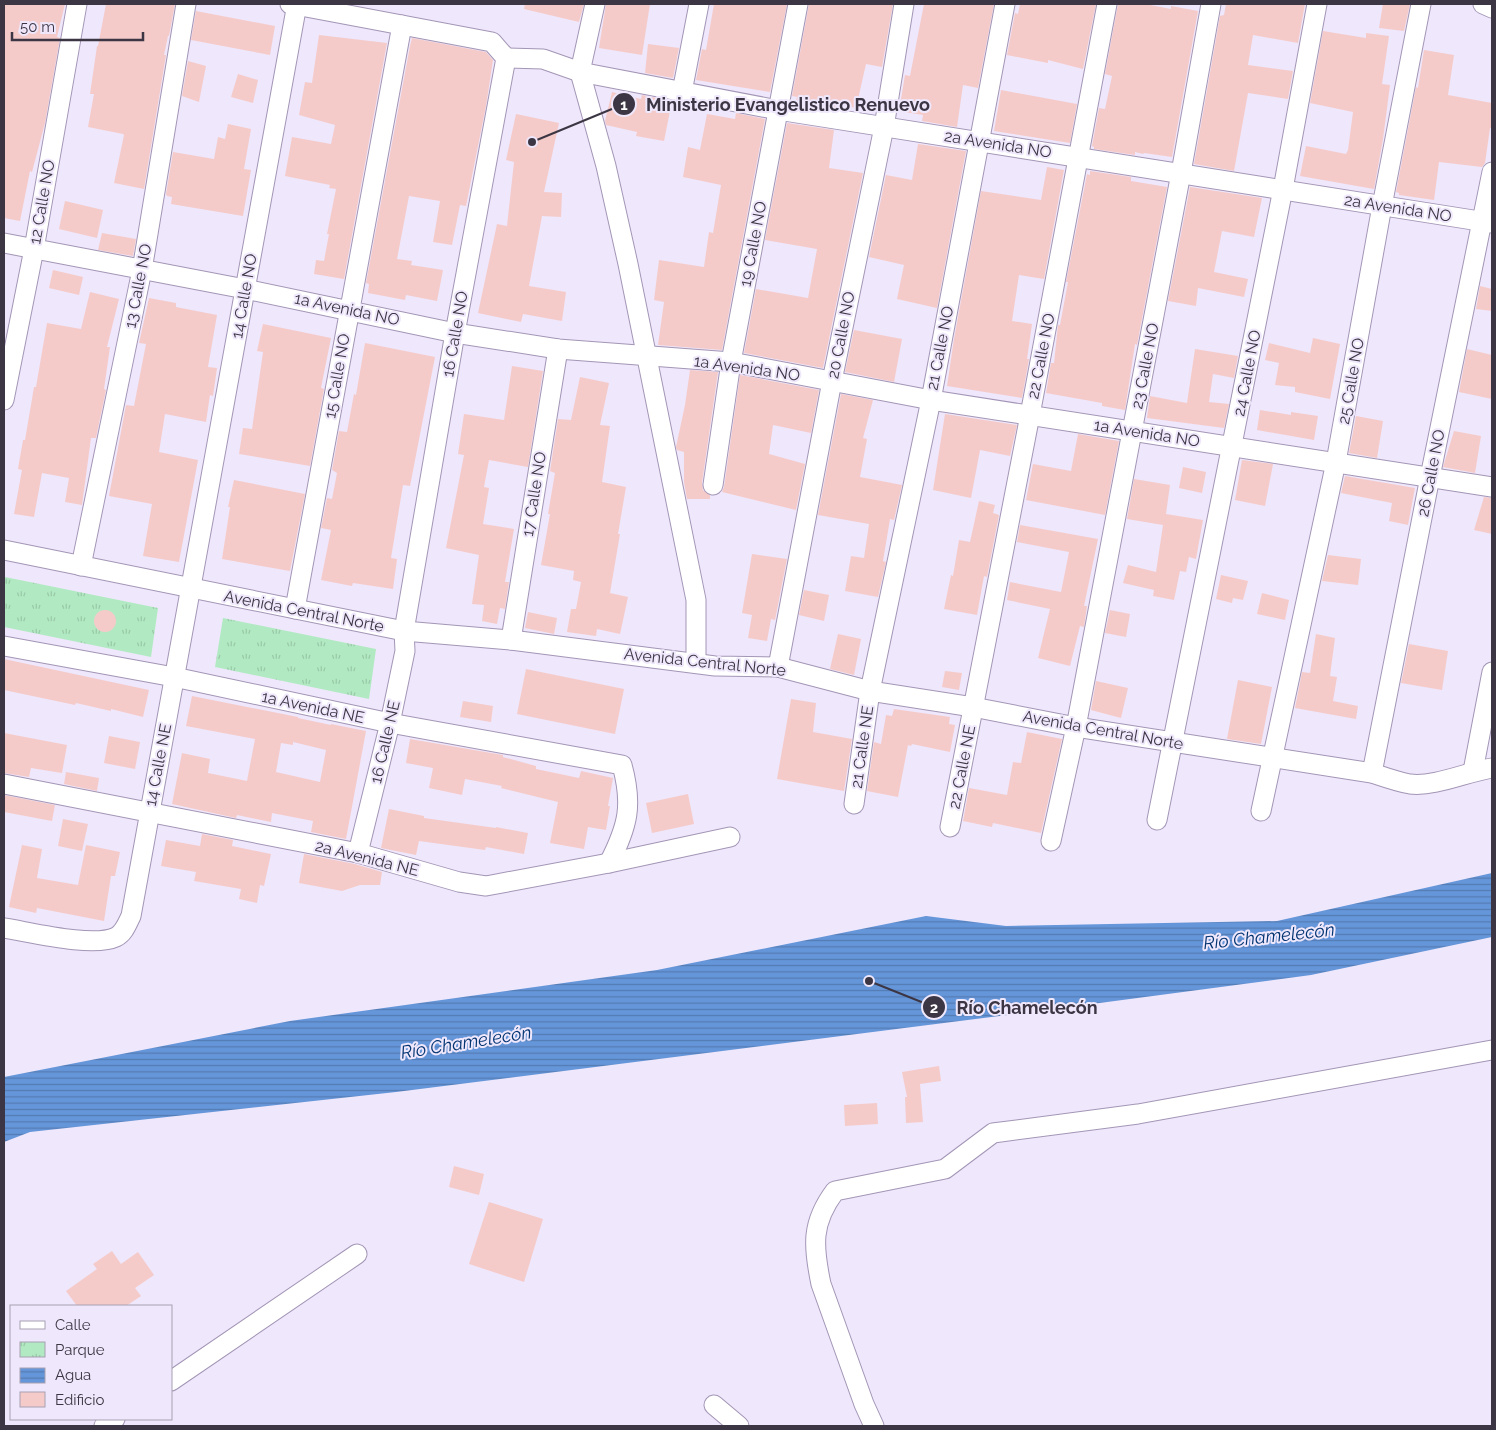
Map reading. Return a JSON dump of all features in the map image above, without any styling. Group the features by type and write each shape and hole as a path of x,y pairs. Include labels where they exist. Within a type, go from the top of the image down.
{"street":[{"name":"12 Calle NO","path":"4,400 34,249 77,4"},
{"name":"13 Calle NO","path":"82,566 142,270 186,4"},
{"path":"294,4 492,42 506,58"},
{"name":"14 Calle NO","path":"191,588 294,4"},
{"path":"595,4 580,72 606,166 647,355 696,600 696,663"},
{"path":"682,92 699,4"},
{"name":"19 Calle NO","path":"713,485 731,362 798,4"},
{"name":"20 Calle NO","path":"778,667 832,381 884,126 904,4"},
{"name":"21 Calle NO","path":"870,691 931,400 1004,4"},
{"name":"22 Calle NO","path":"973,707 1107,4"},
{"name":"23 Calle NO","path":"1051,840 1076,727 1212,4"},
{"name":"24 Calle NO","path":"1158,820 1284,189 1318,4"},
{"name":"25 Calle NO","path":"1261,812 1336,462 1421,4"},
{"path":"1483,4 1492,8"},
{"name":"15 Calle NO","path":"294,609 402,25"},
{"name":"2a Avenida NO","path":"506,58 543,59 580,72 778,110 1284,189 1487,223"},
{"name":"16 Calle NO","path":"404,631 506,58"},
{"name":"26 Calle NO","path":"1372,773 1430,477 1487,223 1492,172"},
{"name":"1a Avenida NO","path":"4,244 245,288 456,333 558,348 731,362 931,400 1492,487"},
{"name":"17 Calle NO","path":"511,640 558,348"},
{"name":"Avenida Central Norte","path":"4,550 404,631 511,640 715,666 778,667 870,691 973,707 1076,727 1372,773 1412,784 1443,781 1473,771 1492,768"},
{"name":"14 Calle NE","path":"4,928 100,942 117,937 126,928 131,916 191,588"},
{"name":"16 Calle NE","path":"358,853 390,723 405,651 404,631"},
{"name":"1a Avenida NE","path":"4,646 174,677 390,723 622,765 628,785 628,812 622,838 610,863"},
{"path":"1473,771 1492,672"},
{"name":"21 Calle NE","path":"854,804 870,691"},
{"name":"22 Calle NE","path":"950,828 973,707"},
{"name":"2a Avenida NE","path":"4,784 358,853 459,882 486,886 610,863 730,837"},
{"path":"874,1426 864,1404 820,1284 816,1264 814,1249 818,1219 835,1191 945,1169 993,1133 1138,1114 1492,1050"},
{"path":"172,1380 357,1254"},
{"path":"714,1405 739,1426"}],"green space":[{"path":"5,577 158,608 151,657 4,627"},
{"path":"223,618 376,649 369,699 215,667"}],"water":[{"path":"1492,873 1492,937 1311,975 396,1092 30,1132 4,1142 4,1077 290,1021 657,970 926,916 1006,926 1277,921"}],"building":[{"path":"4,4 65,4 57,37 60,38 45,123 32,172 30,171 20,221 4,218"},
{"path":"106,4 175,4 164,55 166,55 144,189 114,183 124,135 88,127 94,94 90,94 97,46"},
{"path":"525,4 584,4 579,22 524,9"},
{"path":"606,4 650,4 642,55 599,48"},
{"path":"714,4 787,4 770,92 696,80 702,49 706,50"},
{"path":"809,4 893,4 882,67 866,64 856,108 838,104 838,108 796,101 797,97 792,96"},
{"path":"924,4 994,4 978,88 963,85 957,127 922,121 923,115 899,111 905,75 910,76"},
{"path":"1020,4 1096,4 1083,69 1048,60 1048,63 1007,55 1015,13 1018,14"},
{"path":"1118,4 1145,4 1171,9 1171,6 1198,11 1172,157 1135,152 1135,155 1094,149 1092,146 1099,108 1105,109 1112,76 1105,74"},
{"path":"1226,4 1305,4 1298,43 1253,35 1248,65 1293,71 1288,99 1248,93 1234,171 1194,164 1220,16 1224,15"},
{"path":"1383,4 1410,4 1404,31 1379,28"},
{"path":"196,11 275,26 270,55 191,40"},
{"path":"1323,31 1366,38 1366,33 1389,36 1382,84 1390,85 1374,189 1300,176 1306,146 1346,154 1348,150 1353,112 1310,103"},
{"path":"319,35 387,43 344,279 314,274 316,260 324,261 336,189 329,188 330,185 285,176 292,137 331,144 335,125 299,115 305,82 312,83"},
{"path":"412,38 486,52 493,60 466,206 460,205 452,245 433,242 440,201 409,196 397,259 412,261 411,265 443,270 437,301 406,295 405,300 368,293 369,284 366,283"},
{"path":"648,44 679,48 673,78 645,73"},
{"path":"1424,50 1454,55 1448,95 1492,103 1492,128 1490,128 1485,163 1482,167 1439,162 1434,200 1399,195 1396,192"},
{"path":"188,61 206,66 199,102 182,96"},
{"path":"238,74 258,80 253,103 231,97"},
{"path":"1001,90 1077,104 1070,143 994,131"},
{"path":"612,92 641,99 642,95 672,101 664,141 636,136 637,132 606,125 605,121"},
{"path":"736,113 765,119 722,350 658,345 664,302 654,300 659,260 704,267 709,232 713,233 721,185 683,177 688,147 700,150 707,114 735,119"},
{"path":"516,114 559,123 544,192 562,193 561,217 542,216 529,286 566,292 562,321 523,314 521,322 478,313 497,224 507,226 514,162 506,160"},
{"path":"787,123 834,130 829,168 863,173 823,368 744,353 756,289 808,298 817,249 765,240"},
{"path":"228,124 251,129 244,169 251,170 243,216 171,204 172,197 166,194 173,152 214,159 218,137 225,139"},
{"path":"918,144 966,151 937,308 897,299 904,265 869,257 886,175 912,180"},
{"path":"1047,167 1064,170 1044,279 1019,275 1012,321 1032,324 1027,359 1029,359 1022,398 947,386 981,191 1041,200"},
{"path":"1090,171 1131,177 1131,181 1167,187 1137,345 1135,344 1125,410 1102,406 1102,403 1046,393 1051,363 1054,363 1058,325 1060,325 1068,282 1066,282 1087,174 1090,175"},
{"path":"1190,187 1262,198 1254,237 1222,231 1214,272 1248,279 1244,297 1198,288 1196,306 1168,301"},
{"path":"65,201 103,210 97,238 59,229"},
{"path":"102,233 136,239 133,256 98,250"},
{"path":"53,270 83,277 79,295 49,288"},
{"path":"1480,286 1492,289 1492,311 1476,309"},
{"path":"90,292 119,299 107,347 110,347 104,389 106,390 96,438 91,438 82,505 65,502 69,478 42,473 34,517 14,514 22,470 18,469 23,440 25,440 34,387 36,387 47,323 81,329"},
{"path":"149,298 176,303 176,307 217,315 208,367 217,368 213,396 210,395 206,422 165,414 159,452 198,460 179,562 143,556 152,504 109,496 126,405 134,406 146,344 139,343"},
{"path":"263,324 331,338 321,388 324,389 310,466 239,454 243,428 252,429 263,352 257,351"},
{"path":"854,330 902,339 894,382 845,372"},
{"path":"1313,338 1340,344 1330,399 1295,392 1295,387 1275,385 1279,363 1265,360 1269,343 1310,353"},
{"path":"365,343 435,357 410,486 403,485 391,558 397,559 393,589 353,583 352,586 321,580 331,530 321,528 327,498 332,499 337,473 332,470 339,431 347,432"},
{"path":"1195,349 1238,356 1234,378 1213,374 1209,402 1229,404 1224,428 1147,418 1150,396 1187,403"},
{"path":"1467,349 1492,355 1492,399 1459,392"},
{"path":"512,366 543,371 528,467 489,460 484,487 489,488 483,524 514,529 505,582 509,582 505,609 500,608 497,624 482,621 484,605 472,604 479,555 446,548 464,455 458,454 464,414 504,420"},
{"path":"690,370 718,372 702,483 703,490 710,495 710,499 687,499 684,482 684,452 677,450 676,447"},
{"path":"740,375 819,390 811,433 773,425 769,454 805,464 796,510 722,492"},
{"path":"580,377 609,383 600,425 610,426 602,482 626,487 610,593 628,597 620,634 597,629 596,636 567,632 571,609 576,609 581,582 573,580 574,571 541,565 555,473 550,471 558,419 571,420"},
{"path":"841,394 873,400 863,438 867,439 860,477 902,485 894,520 890,519 883,561 886,562 878,597 845,591 851,556 864,558 869,524 818,515"},
{"path":"1260,410 1291,415 1291,412 1318,416 1314,440 1257,430"},
{"path":"945,414 1017,425 1010,456 980,450 971,498 933,490"},
{"path":"1356,416 1383,421 1377,458 1349,453"},
{"path":"1454,431 1481,436 1475,473 1443,467"},
{"path":"1078,434 1119,441 1105,515 1026,500 1033,464 1071,471"},
{"path":"1242,460 1273,464 1265,506 1235,500"},
{"path":"1183,467 1206,472 1202,493 1179,488"},
{"path":"1345,476 1415,488 1408,525 1389,521 1392,503 1341,493"},
{"path":"1134,479 1170,485 1166,514 1203,520 1196,559 1189,557 1186,572 1180,571 1174,600 1153,596 1154,590 1123,583 1128,565 1156,572 1163,525 1127,519"},
{"path":"234,480 305,494 290,571 222,559 230,507 228,507"},
{"path":"1484,497 1492,498 1492,534 1474,530"},
{"path":"979,501 995,505 993,513 999,515 987,577 984,576 977,615 944,609 951,575 953,576 959,540 970,542"},
{"path":"1020,525 1098,539 1084,606 1087,606 1084,627 1080,626 1070,666 1038,658 1050,609 1007,600 1010,582 1061,592 1069,552 1017,542"},
{"path":"752,554 787,559 775,620 771,619 767,641 748,638 752,615 742,613"},
{"path":"1328,555 1361,559 1358,585 1322,581"},
{"path":"1221,575 1248,581 1243,600 1233,598 1232,603 1216,599"},
{"path":"804,590 829,595 824,621 799,615"},
{"path":"1262,593 1289,600 1285,620 1257,614"},
{"path":"105,610 113,613 116,621 113,629 105,632 97,629 94,621 97,613"},
{"path":"1110,610 1130,614 1126,637 1105,633"},
{"path":"528,612 557,618 554,634 525,628"},
{"path":"838,634 861,639 854,675 830,669"},
{"path":"1316,634 1335,638 1330,676 1337,677 1333,701 1358,706 1356,719 1295,708 1302,672 1310,673"},
{"path":"1409,644 1448,651 1442,690 1401,683"},
{"path":"4,659 149,690 143,717 111,709 111,711 76,703 75,705 4,690"},
{"path":"526,669 624,689 615,734 517,714"},
{"path":"945,671 962,673 959,690 942,687"},
{"path":"1238,680 1272,687 1261,744 1227,739"},
{"path":"1096,681 1128,688 1121,718 1091,710"},
{"path":"192,696 366,731 346,839 311,832 313,821 272,813 271,822 237,815 236,818 172,804 182,753 210,759 208,773 247,781 255,739 186,726","holes":["293,742 326,750 320,782 276,772 281,743 293,745"]},
{"path":"791,699 816,703 813,732 852,739 844,791 777,779"},
{"path":"463,701 493,706 491,722 460,717"},
{"path":"894,709 950,717 949,724 955,725 950,752 912,744 911,746 908,745 898,797 867,791 874,742 881,744 886,715 892,716"},
{"path":"1027,732 1062,739 1041,833 993,823 992,827 963,821 969,788 1007,795 1013,762 1021,763"},
{"path":"4,733 67,745 62,773 31,768 29,777 4,773"},
{"path":"109,736 140,742 135,769 104,763"},
{"path":"410,739 503,755 503,757 536,766 536,769 579,778 581,771 613,778 606,830 588,827 584,849 550,843 558,802 501,788 502,786 465,779 462,795 429,788 433,768 406,763"},
{"path":"66,772 99,778 97,791 64,784"},
{"path":"688,794 694,824 652,833 646,803"},
{"path":"4,795 55,805 52,821 4,812"},
{"path":"389,809 424,816 424,818 528,833 524,854 486,847 485,850 419,841 416,855 381,848"},
{"path":"63,819 88,824 82,851 58,846"},
{"path":"202,834 233,840 232,846 271,854 264,886 260,885 257,903 239,899 241,889 194,881 196,872 161,866 166,840 200,846"},
{"path":"22,845 42,849 37,878 78,885 86,845 120,852 115,876 111,876 104,921 37,908 36,913 9,907"},
{"path":"304,854 355,864 382,872 380,885 360,885 342,891 299,883"},
{"path":"939,1066 941,1081 920,1084 923,1122 906,1123 905,1097 907,1097 902,1072"},
{"path":"877,1103 878,1124 845,1126 844,1105"},
{"path":"454,1166 484,1174 479,1195 449,1187"},
{"path":"489,1202 543,1219 524,1282 469,1264"},
{"path":"112,1251 121,1264 138,1252 154,1275 135,1288 141,1296 128,1305 76,1305 66,1291 97,1269 93,1264"}],"place":[{"name":"Ministerio Evangelistico Renuevo","path":"532,142"},
{"name":"Río Chamelecón","path":"869,981"}]}
